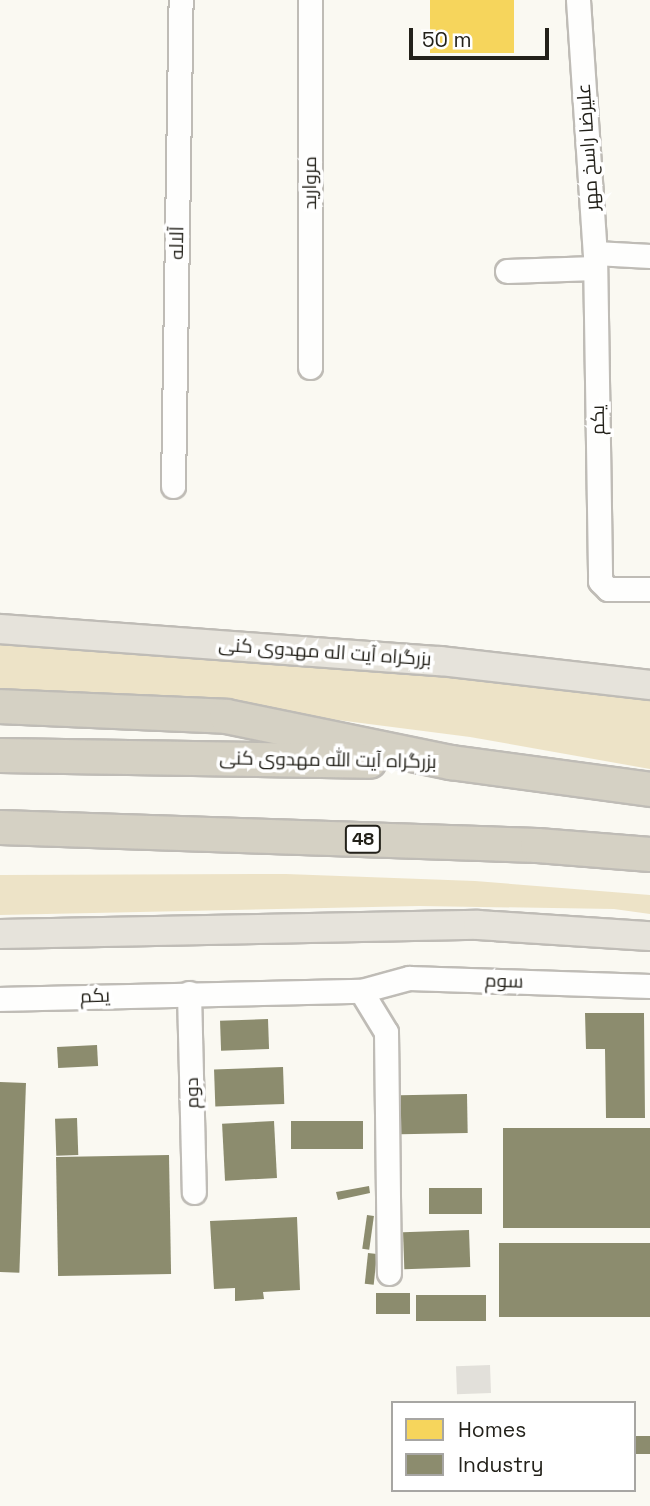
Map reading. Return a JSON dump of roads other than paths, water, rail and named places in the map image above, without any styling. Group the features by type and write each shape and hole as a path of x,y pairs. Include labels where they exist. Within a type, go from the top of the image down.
{"highway":[{"name":"بزرگراه آیت الله مهدوی کنی","path":"0,706 226,716 452,762"},
{"name":"بزرگراه آیت الله مهدوی کنی","path":"0,755 452,762"},
{"path":"452,762 650,789"},
{"name":"48","path":"0,827 75,832 483,843 650,854"},
{"path":"0,840 75,832"}],"main road":[{"name":"بزرگراه آیت اله مهدوی کنی","path":"0,629 440,660 650,685"},
{"path":"0,934 478,925 650,936"}],"street":[{"name":"آلاله","path":"173,486 181,0"},
{"name":"مروارید","path":"310,0 310,367"},
{"name":"علیرضا راسخ مهر","path":"578,0 595,261"},
{"path":"507,271 650,256"},
{"name":"یکم","path":"595,261 602,587 650,589"},
{"name":"سوم","path":"189,993 361,991 409,978 650,986"},
{"path":"361,991 386,1032 389,1273"},
{"name":"یکم","path":"0,999 189,993"},
{"name":"دوم","path":"189,993 194,1192"}]}
